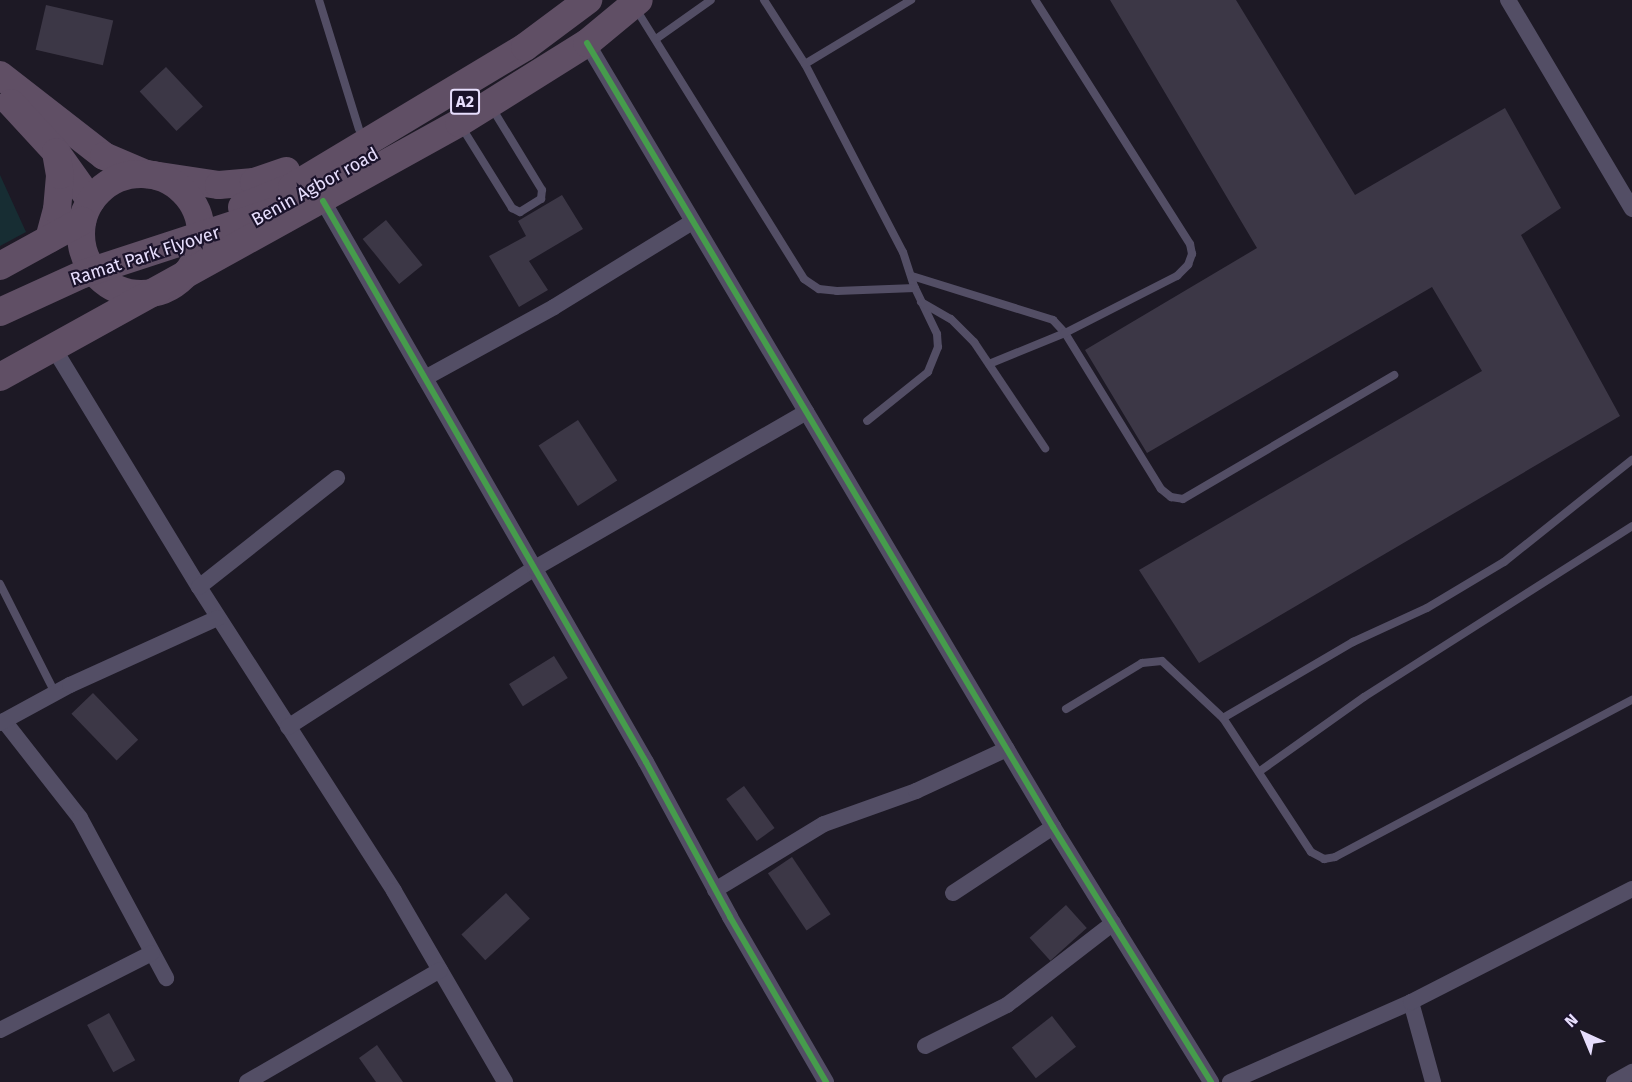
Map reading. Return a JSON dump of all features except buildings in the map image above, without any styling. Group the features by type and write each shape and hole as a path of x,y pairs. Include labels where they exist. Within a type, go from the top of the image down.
{"highway":[{"name":"Benin Agbor road","path":"0,75 104,156 146,174 219,185 254,183 299,167 507,36 576,0"},
{"name":"Ramat Park Flyover","path":"0,294 75,260 231,211 305,197 525,47 588,0"},
{"name":"Benin Agbor road","path":"0,376 167,287 305,197 459,123 587,43 636,2"},
{"name":"Ramat Park Flyover","path":"0,312 83,274 239,225 305,197 636,2"},
{"path":"0,94 25,114 56,152 87,211 84,254 103,281 134,293 167,287 193,263 200,240 198,217 179,188 146,174 115,180 87,211 49,239 0,266"},
{"path":"49,239 57,210 60,175 56,152"}],"street":[{"path":"1508,0 1632,209"},
{"path":"587,43 1053,827 1211,1082"},
{"path":"305,197 425,378 826,1082"},
{"path":"425,378 554,307 692,222"},
{"path":"53,347 218,618 394,891 505,1082"},
{"path":"288,727 535,568 806,412"},
{"path":"199,587 337,478"},
{"path":"166,978 80,818 2,722 55,693 218,618"},
{"path":"715,890 824,824 916,791 1007,749"},
{"path":"953,893 1053,827"},
{"path":"1230,1082 1411,1002 1632,889"},
{"path":"925,1046 1008,1005 1113,923"},
{"path":"0,1030 152,953"},
{"path":"247,1082 440,970"},
{"path":"1411,1002 1433,1082"},
{"path":"1614,1082 1632,1072"}],"lane":[{"path":"319,0 358,129"},
{"path":"656,39 711,0"},
{"path":"765,0 804,64 903,252 915,288 937,334 935,360 920,381 867,421"},
{"path":"804,64 911,0"},
{"path":"988,364 1065,333 1177,276 1188,265 1192,254 1190,244 1035,0"},
{"path":"636,2 795,269 804,279 819,289 837,291 915,288"},
{"path":"459,123 515,211 541,199 542,190 489,103"},
{"path":"912,276 1042,314 1065,333 1161,489 1171,497 1183,499 1394,375"},
{"path":"921,302 963,330 1045,448"},
{"path":"1223,718 1353,642 1427,608 1504,562 1632,460"},
{"path":"1260,771 1364,696 1632,526"},
{"path":"0,584 55,693"},
{"path":"1066,709 1142,663 1162,661 1223,718 1260,771 1311,852 1324,859 1335,857 1632,700"}],"green space":[{"path":"0,175 26,232 0,246"}],"cycle path":[{"path":"587,43 1053,827 1211,1082"},
{"path":"323,201 646,762 730,917 826,1082"}]}
